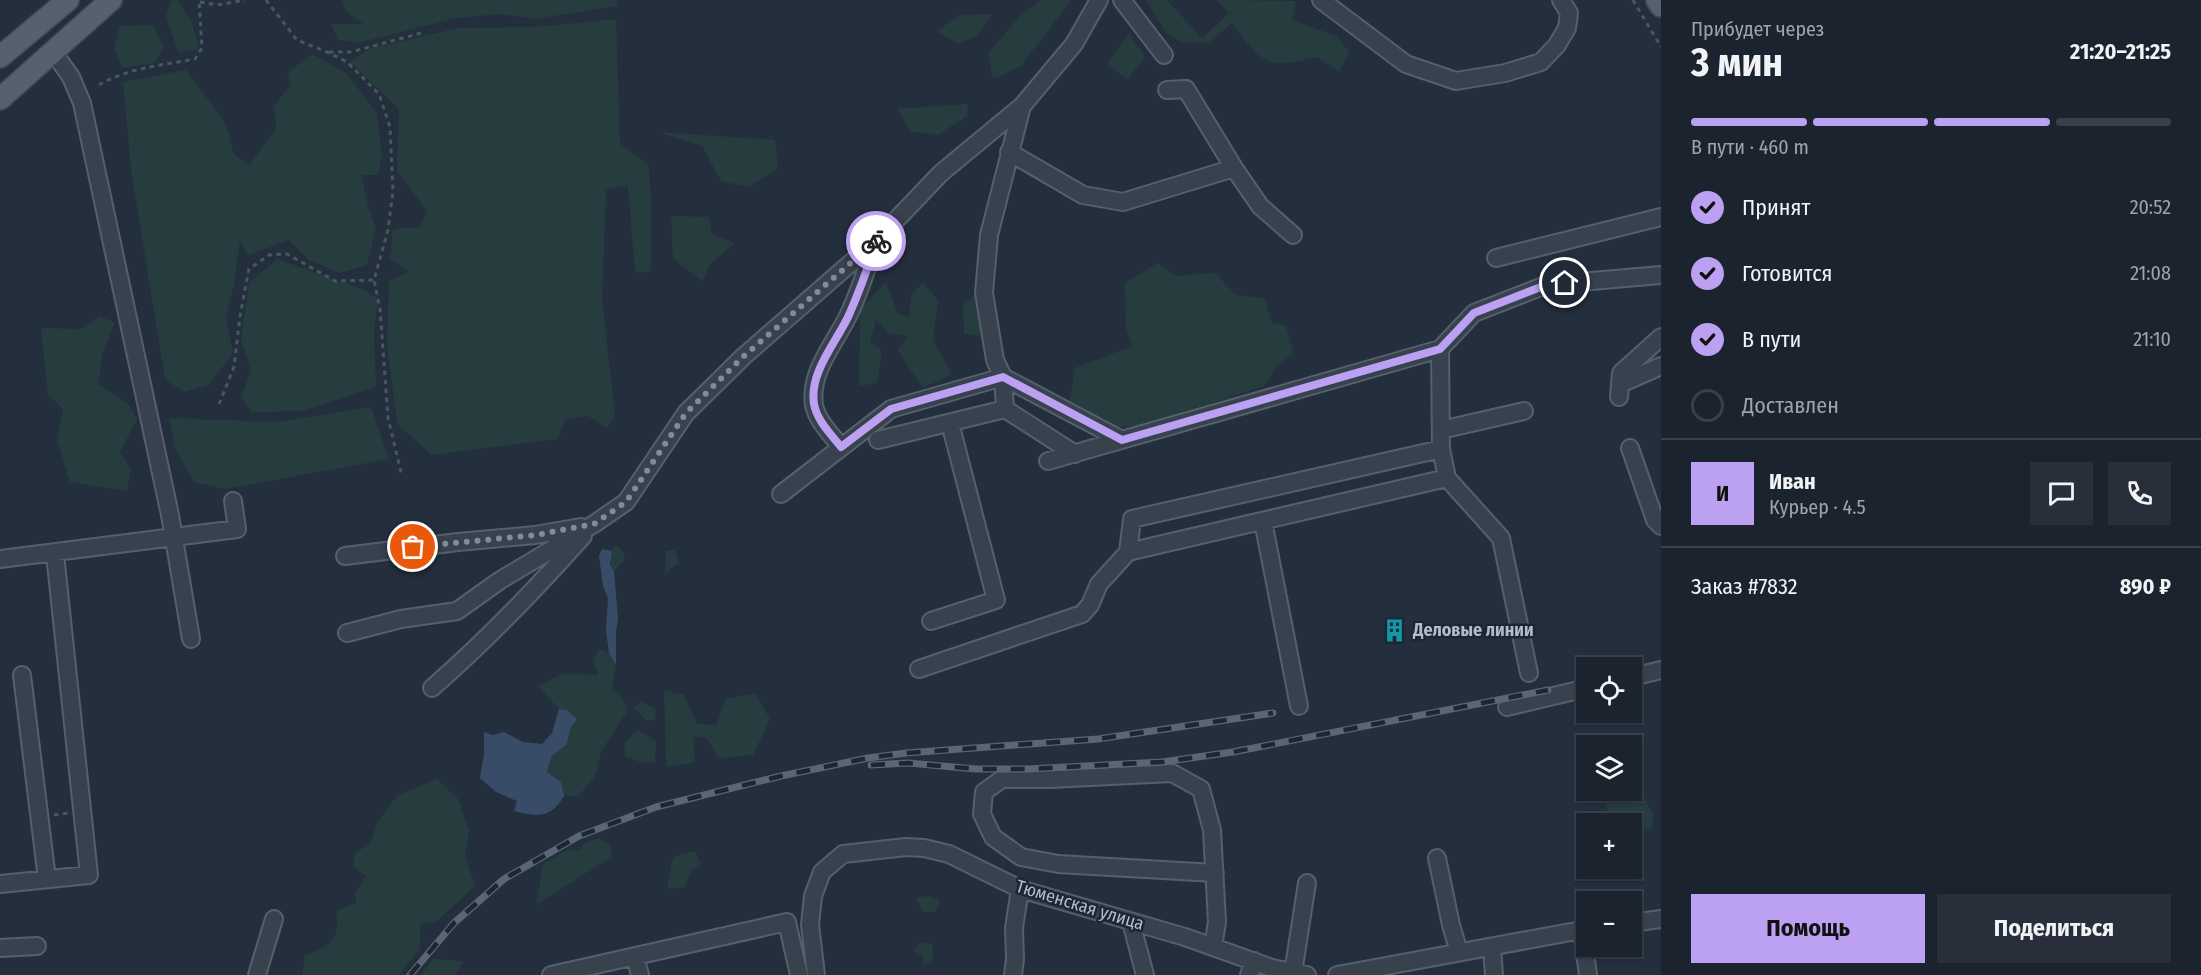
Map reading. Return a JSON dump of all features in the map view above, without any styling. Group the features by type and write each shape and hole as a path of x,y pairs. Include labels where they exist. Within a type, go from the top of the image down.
{"main road":[{"path":"0,57 68,0"},
{"path":"0,99 111,0"},
{"path":"1657,0 1661,6"}],"street":[{"path":"347,633 401,619 457,611 499,581 626,502 686,413 744,356 876,241 941,173 1022,105 1074,44 1099,0"},
{"path":"1122,0 1164,56"},
{"path":"1328,2 1406,64 1456,81 1505,73 1541,62 1557,45 1567,28 1569,14 1561,0"},
{"path":"54,53 71,76 82,103 174,537 192,639"},
{"path":"1167,90 1186,89 1260,206 1293,235"},
{"path":"1005,409 1003,377 995,360 984,293 989,235 1022,105"},
{"path":"1009,152 1083,195 1123,202 1234,168"},
{"path":"1496,258 1661,217"},
{"path":"841,447 820,421 814,406 814,389 819,371 848,316 876,241"},
{"path":"1048,461 1440,349 1474,313 1546,285 1661,276"},
{"path":"1661,337 1621,373 1619,391 1661,366"},
{"path":"1440,349 1441,449 1447,478 1501,538 1529,673"},
{"path":"781,494 891,409 1003,377 1122,440"},
{"path":"878,440 1005,409 1075,454"},
{"path":"1441,430 1524,411"},
{"path":"931,621 996,600 950,423"},
{"path":"1630,448 1656,520 1661,526"},
{"path":"920,669 1082,614 1090,605 1099,585 1128,552 1132,519 1441,449"},
{"path":"1128,552 1447,478"},
{"path":"0,559 54,554 237,529 233,501"},
{"path":"1263,521 1299,706"},
{"path":"345,556 536,535 594,524"},
{"path":"432,688 481,646 529,597 594,524"},
{"path":"0,884 89,875 54,554"},
{"path":"1642,675 1661,670"},
{"path":"22,675 47,879"},
{"path":"1507,707 1576,691"},
{"path":"1213,947 1217,922 1215,873 1212,830 1201,789 1172,773 1050,780 1002,779 984,792 982,814 993,837 1021,857 1058,864 1215,873"},
{"name":"Тюменская улица","path":"816,975 810,925 813,896 822,872 843,854 906,847 924,848 949,854 1020,889 1213,947 1252,968 1300,974"},
{"path":"1437,858 1451,925 1460,952"},
{"path":"1300,974 1307,883"},
{"path":"1013,975 1016,959 1014,928 1020,889"},
{"path":"257,975 274,920"},
{"path":"1642,922 1661,920"},
{"path":"551,975 787,922 799,975"},
{"path":"1131,922 1144,975"},
{"path":"1337,975 1576,931"},
{"path":"0,948 37,946"},
{"path":"1492,947 1494,975"},
{"path":"635,956 640,975"},
{"path":"1587,957 1588,975"}],"path":[{"path":"99,85 112,77 195,59 202,48 199,1 217,5 245,0"},
{"path":"266,0 297,40 347,62 379,94 390,127 392,201 388,230 374,280 380,309 388,418 402,476"},
{"path":"1633,0 1661,47"},
{"path":"327,52 351,52 425,32"},
{"path":"219,404 234,367 249,269 269,255 287,254 335,281 374,280"},
{"path":"39,817 82,812"}],"green space":[{"path":"172,0 177,0 191,20 199,49 178,52 166,16"},
{"path":"342,0 617,0 617,6 534,19 499,14 457,18 357,43 338,40 331,24 364,24 346,12"},
{"path":"1040,0 1071,0 1021,66 993,79 988,53 1019,17"},
{"path":"1146,0 1167,0 1202,38 1229,13 1217,0 1296,1 1292,20 1336,36 1349,51 1340,72 1317,57 1275,63 1259,55 1232,23 1209,43 1180,42 1166,33"},
{"path":"992,14 977,37 957,43 937,31 960,15"},
{"path":"616,19 620,144 649,165 651,271 635,273 628,185 606,190 602,301 615,416 607,428 588,416 565,419 558,439 432,455 397,424 387,345 389,281 410,271 390,260 393,229 420,227 427,210 397,172 399,109 350,62 369,49 458,28 535,27"},
{"path":"153,25 164,47 154,63 123,68 114,48 120,26"},
{"path":"1129,34 1145,57 1127,80 1107,63"},
{"path":"312,54 346,73 377,113 382,154 378,175 361,175 368,207 376,228 367,265 340,273 308,259 289,240 248,255 240,240 234,285 226,318 233,353 209,385 184,392 165,379 131,169 123,82 186,70 225,122 234,154 249,165 276,130 274,106 291,84 287,73"},
{"path":"968,104 967,116 938,135 911,131 897,109"},
{"path":"658,132 775,140 778,169 748,187 721,181 702,146"},
{"path":"671,216 709,217 712,234 735,243 711,263 702,281 673,259"},
{"path":"277,259 364,290 378,299 374,330 376,387 303,411 251,412 241,398 251,371 241,339 249,283"},
{"path":"1158,263 1176,276 1215,273 1236,295 1265,298 1271,322 1286,326 1293,353 1277,366 1264,386 1143,425 1118,427 1070,402 1075,368 1132,346 1126,327 1125,283"},
{"path":"886,282 898,314 909,317 911,296 923,282 938,301 933,340 952,374 923,388 897,350 908,336 890,334 876,320 870,342 882,351 877,383 859,386 860,309"},
{"path":"977,294 985,336 964,334 963,305"},
{"path":"100,316 115,323 103,351 98,384 128,403 137,419 120,452 131,469 127,491 70,482 57,440 63,409 48,395 41,328 83,329"},
{"path":"371,407 389,459 225,489 194,482 175,449 169,418 276,422"},
{"path":"616,545 625,554 624,561 614,572 611,558"},
{"path":"675,550 679,563 665,573 666,551"},
{"path":"599,649 609,653 616,665 612,690 622,697 628,710 602,750 594,778 578,796 564,796 561,782 547,772 551,757 567,744 570,729 567,710 559,709 538,686 562,674 599,675 593,661"},
{"path":"664,690 684,695 697,724 716,725 726,699 755,693 770,719 753,755 718,758 707,738 693,737 695,762 666,767"},
{"path":"641,701 656,709 655,721 646,720 633,708"},
{"path":"638,730 656,741 655,762 644,763 625,757 624,743"},
{"path":"437,779 458,799 469,831 465,856 475,886 436,922 420,924 420,949 399,975 362,975 360,972 359,975 302,975 305,955 327,945 335,935 336,911 356,903 355,893 366,876 353,867 355,853 370,844 377,822 398,795"},
{"path":"1642,797 1644,798 1654,815 1651,829 1642,829 1642,813 1608,813 1606,804 1610,801 1642,801"},
{"path":"600,838 611,846 611,857 536,905 543,864 567,850 579,851 586,842"},
{"path":"695,851 701,864 691,870 685,887 667,889 673,857"},
{"path":"928,896 940,900 935,912 922,912 916,898"},
{"path":"920,942 932,944 934,958 924,966 923,957 913,950"},
{"path":"433,959 464,961 455,975 421,975"}],"water":[{"path":"602,549 612,551 610,564 614,572 618,619 616,665 609,653 606,630 608,598 603,586 599,556"},
{"path":"559,709 567,710 577,719 570,729 567,744 551,757 547,772 561,782 564,796 559,804 548,813 536,815 514,811 517,801 496,792 480,778 484,754 484,732 493,735 504,732 523,742 542,744 552,733"}],"railway":[{"path":"871,765 908,763 976,769 1028,769 1162,762 1233,752 1548,690"},
{"path":"410,975 454,923 504,879 579,836 656,807 781,776 868,758 906,753 1098,739 1273,713"}],"way so far":[{"path":"413,547 536,535 594,524 626,502 686,413 744,356 876,241"}],"place":[{"name":"Деловые линии","path":"1395,630"}],"route":[{"path":"876,241 859,290 819,371 814,389 814,406 820,421 841,447 891,409 1003,377 1122,440 1440,349 1474,313 1546,285 1565,283"}]}
